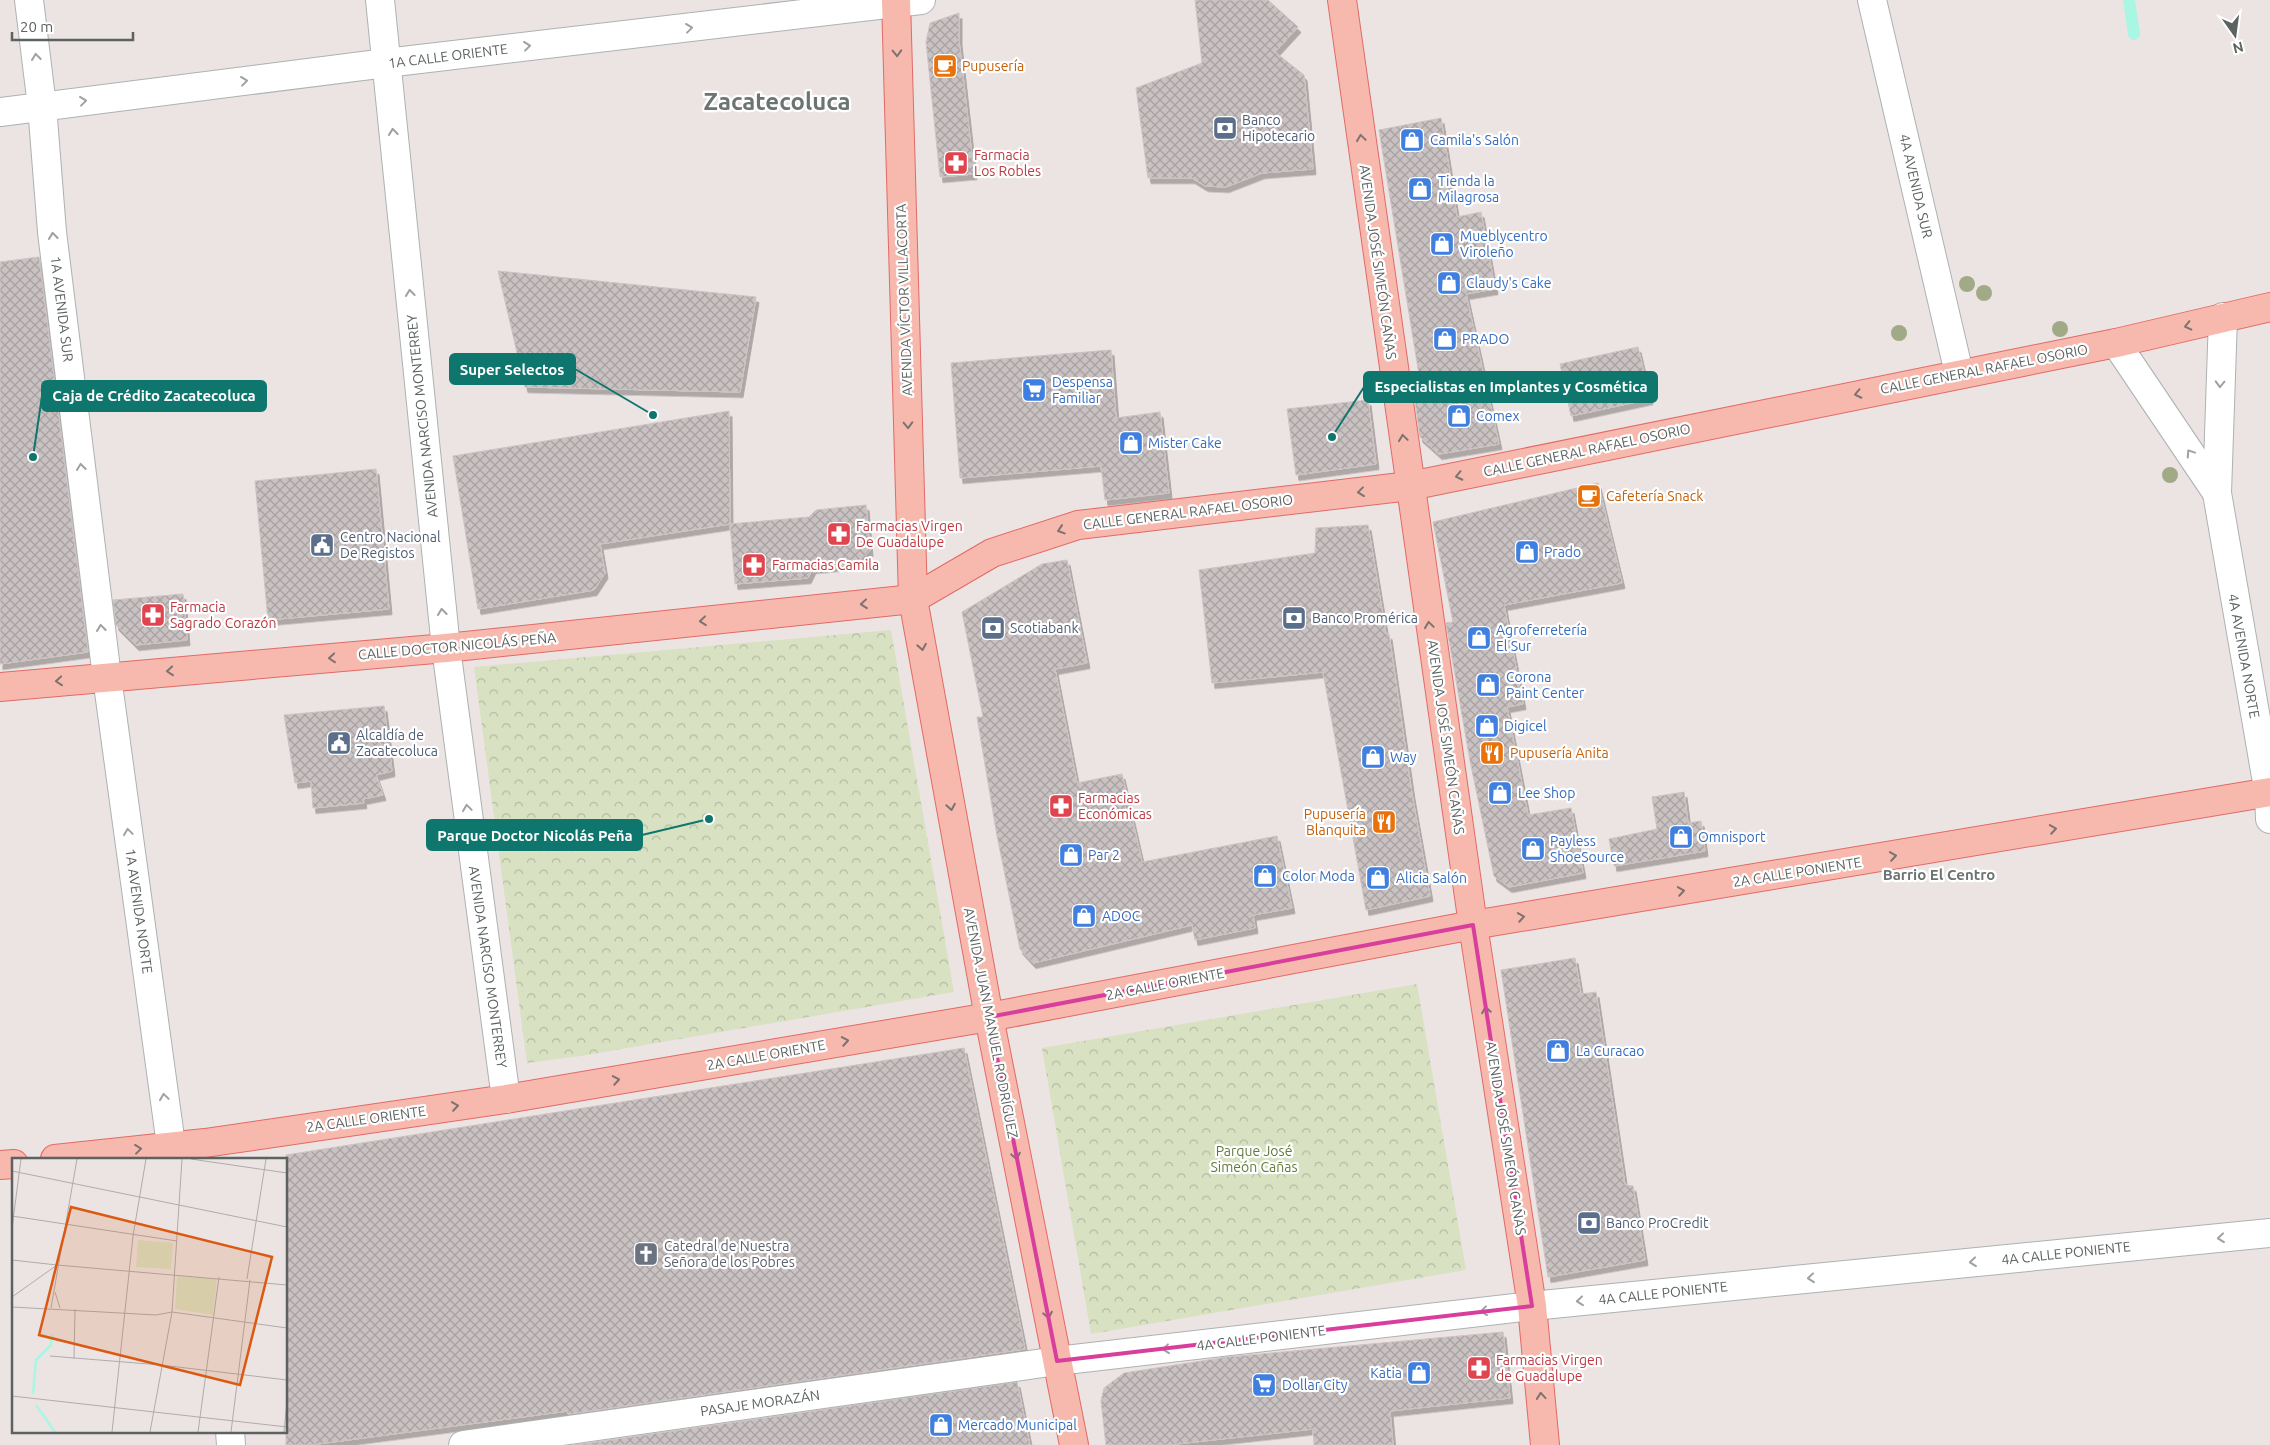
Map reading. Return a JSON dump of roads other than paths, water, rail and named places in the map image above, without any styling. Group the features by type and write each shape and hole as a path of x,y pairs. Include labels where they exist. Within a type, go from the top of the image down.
{"main road":[{"name":"AVENIDA JOSÉ SIMEÓN CAÑAS","path":"1342,0 1472,925 1532,1306 1546,1445"},
{"name":"AVENIDA VÍCTOR VILLACORTA","path":"904,1 913,599"},
{"name":"CALLE GENERAL RAFAEL OSORIO","path":"913,599 992,553 1078,525 1410,486 2116,342 2270,307"},
{"name":"CALLE DOCTOR NICOLÁS PEÑA","path":"0,687 446,648 913,599"},
{"name":"AVENIDA JUAN MANUEL RODRÍGUEZ","path":"913,599 989,1017 1074,1445"},
{"name":"2A CALLE PONIENTE","path":"1472,925 2270,799"},
{"name":"2A CALLE ORIENTE","path":"63,1158 171,1145 206,1151 989,1017 1472,925"}],"street":[{"name":"1A AVENIDA SUR","path":"29,0 42,106 54,242 107,677"},
{"name":"AVENIDA NARCISO MONTERREY","path":"380,0 446,648 506,1099"},
{"name":"4A AVENIDA SUR","path":"1872,0 1960,373"},
{"name":"1A CALLE ORIENTE","path":"0,112 386,62 904,1"},
{"name":"4A AVENIDA NORTE","path":"2223,317 2217,493 2270,799"},
{"name":"4A AVENIDA NORTE","path":"2116,342 2217,493"},
{"name":"1A AVENIDA NORTE","path":"107,677 171,1145"},
{"name":"4A CALLE PONIENTE","path":"1057,1362 1532,1306 2270,1233"},
{"name":"PASAJE MORAZÁN","path":"463,1445 1057,1362"},
{"path":"230,1432 231,1445"}],"waterway":[{"path":"2129,0 2134,34"}],"place":[{"name":"Pupusería","path":"945,66"},
{"name":"Banco Hipotecario","path":"1225,128"},
{"name":"Camila's Salón","path":"1412,140"},
{"name":"Farmacia Los Robles","path":"956,163"},
{"name":"Tienda la Milagrosa","path":"1420,189"},
{"name":"Mueblycentro Viroleño","path":"1442,244"},
{"name":"Claudy's Cake","path":"1449,283"},
{"name":"PRADO","path":"1445,339"},
{"name":"Despensa Familiar","path":"1034,390"},
{"name":"Super Selectos","path":"653,415"},
{"name":"Comex","path":"1459,416"},
{"name":"Especialistas en Implantes y Cosmética","path":"1332,437"},
{"name":"Mister Cake","path":"1131,443"},
{"name":"Caja de Crédito Zacatecoluca","path":"33,457"},
{"name":"Cafetería Snack","path":"1589,496"},
{"name":"Farmacias Virgen De Guadalupe","path":"839,534"},
{"name":"Centro Nacional De Registos","path":"322,545"},
{"name":"Prado","path":"1527,552"},
{"name":"Farmacias Camila","path":"754,565"},
{"name":"Farmacia Sagrado Corazón","path":"153,615"},
{"name":"Banco Promérica","path":"1294,618"},
{"name":"Scotiabank","path":"993,628"},
{"name":"Agroferretería El Sur","path":"1479,638"},
{"name":"Corona Paint Center","path":"1488,685"},
{"name":"Digicel","path":"1487,726"},
{"name":"Alcaldía de Zacatecoluca","path":"339,743"},
{"name":"Pupusería Anita","path":"1492,753"},
{"name":"Way","path":"1373,757"},
{"name":"Lee Shop","path":"1500,793"},
{"name":"Farmacias Económicas","path":"1061,806"},
{"name":"Parque Doctor Nicolás Peña","path":"709,819"},
{"name":"Pupusería Blanquita","path":"1384,822"},
{"name":"Omnisport","path":"1681,837"},
{"name":"Payless ShoeSource","path":"1533,849"},
{"name":"Par 2","path":"1071,855"},
{"name":"Color Moda","path":"1265,876"},
{"name":"Alicia Salón","path":"1378,878"},
{"name":"ADOC","path":"1084,916"},
{"name":"La Curacao","path":"1558,1051"},
{"name":"Banco ProCredit","path":"1589,1223"},
{"name":"Catedral de Nuestra Señora de los Pobres","path":"646,1254"},
{"name":"Farmacias Virgen de Guadalupe","path":"1479,1368"},
{"name":"Katia","path":"1419,1373"},
{"name":"Dollar City","path":"1264,1385"},
{"name":"Mercado Municipal","path":"941,1425"}],"district":[{"name":"Zacatecoluca","path":"777,102"},
{"name":"Barrio El Centro","path":"1939,875"}],"park label":[{"name":"Parque José Simeón Cañas","path":"1254,1160"}]}
